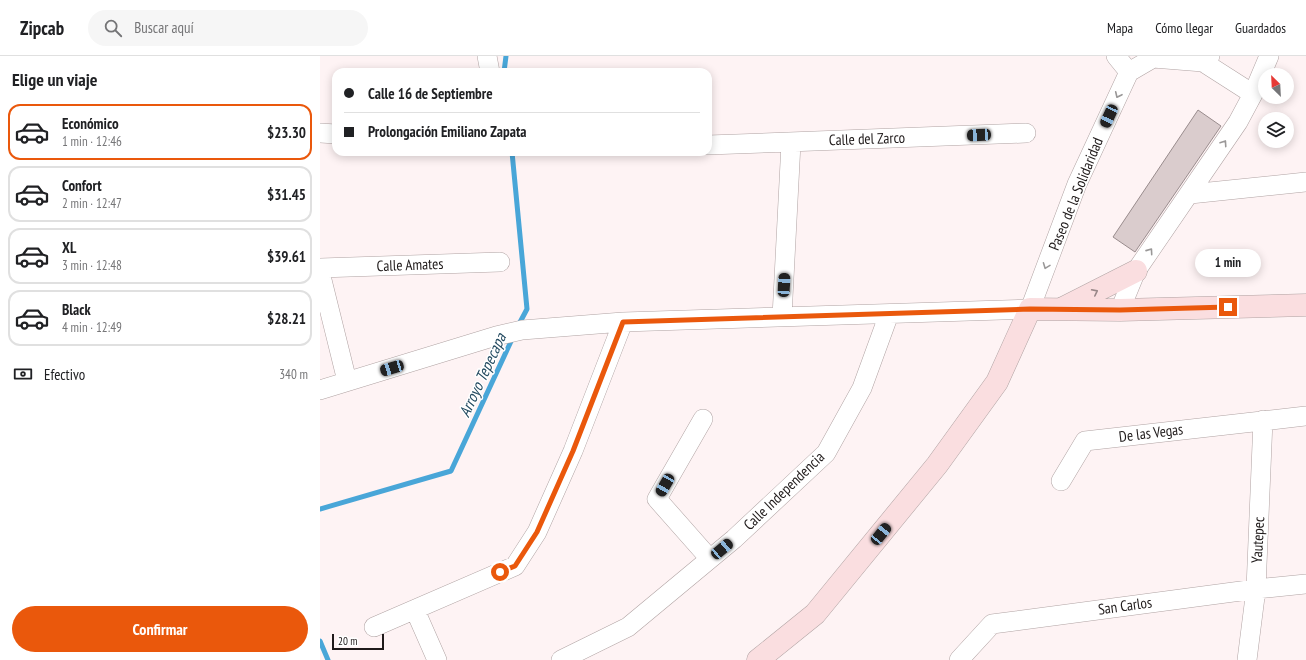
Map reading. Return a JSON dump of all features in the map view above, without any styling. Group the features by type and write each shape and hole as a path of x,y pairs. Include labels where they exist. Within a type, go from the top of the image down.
{"street":[{"path":"487,56 489,68"},
{"path":"1116,56 1129,72 1152,57 1207,59 1253,94"},
{"path":"1120,310 1136,271 1238,122 1253,94 1269,56"},
{"name":"Paseo de la Solidaridad","path":"1030,309 1077,184 1129,72"},
{"name":"Calle del Zarco","path":"712,145 791,143 1026,132"},
{"path":"320,133 332,134"},
{"path":"782,317 791,143"},
{"path":"1190,194 1306,182"},
{"name":"Calle Amates","path":"320,268 500,262"},
{"path":"1060,310 1136,271"},
{"path":"320,272 348,381"},
{"path":"320,390 496,336 522,330 623,322 1030,309 1120,310 1306,305"},
{"path":"758,660 815,614 937,465 997,382 1030,309"},
{"name":"Calle Independencia","path":"561,660 628,627 734,539 826,453 862,388 889,314"},
{"path":"374,627 515,566 537,532 573,451 623,322"},
{"path":"1263,420 1306,416"},
{"path":"703,419 657,499 710,559"},
{"name":"De las Vegas","path":"1061,481 1085,441 1263,420"},
{"name":"Yautepec","path":"1247,660 1256,589 1263,420"},
{"name":"San Carlos","path":"959,660 992,624 1256,589 1306,584"},
{"path":"415,610 436,660"}],"building":[{"path":"1198,110 1221,126 1135,252 1113,237"}],"waterway":[{"name":"Arroyo Tepecapa","path":"504,68 506,56"},
{"name":"Arroyo Tepecapa","path":"512,156 527,309 518,326"},
{"name":"Arroyo Tepecapa","path":"320,509 451,471 513,337"},
{"name":"Arroyo Tepecapa","path":"320,641 328,660"}],"route":[{"path":"500,572 515,566 537,532 573,451 623,322 1030,309 1120,310 1228,307"}]}
